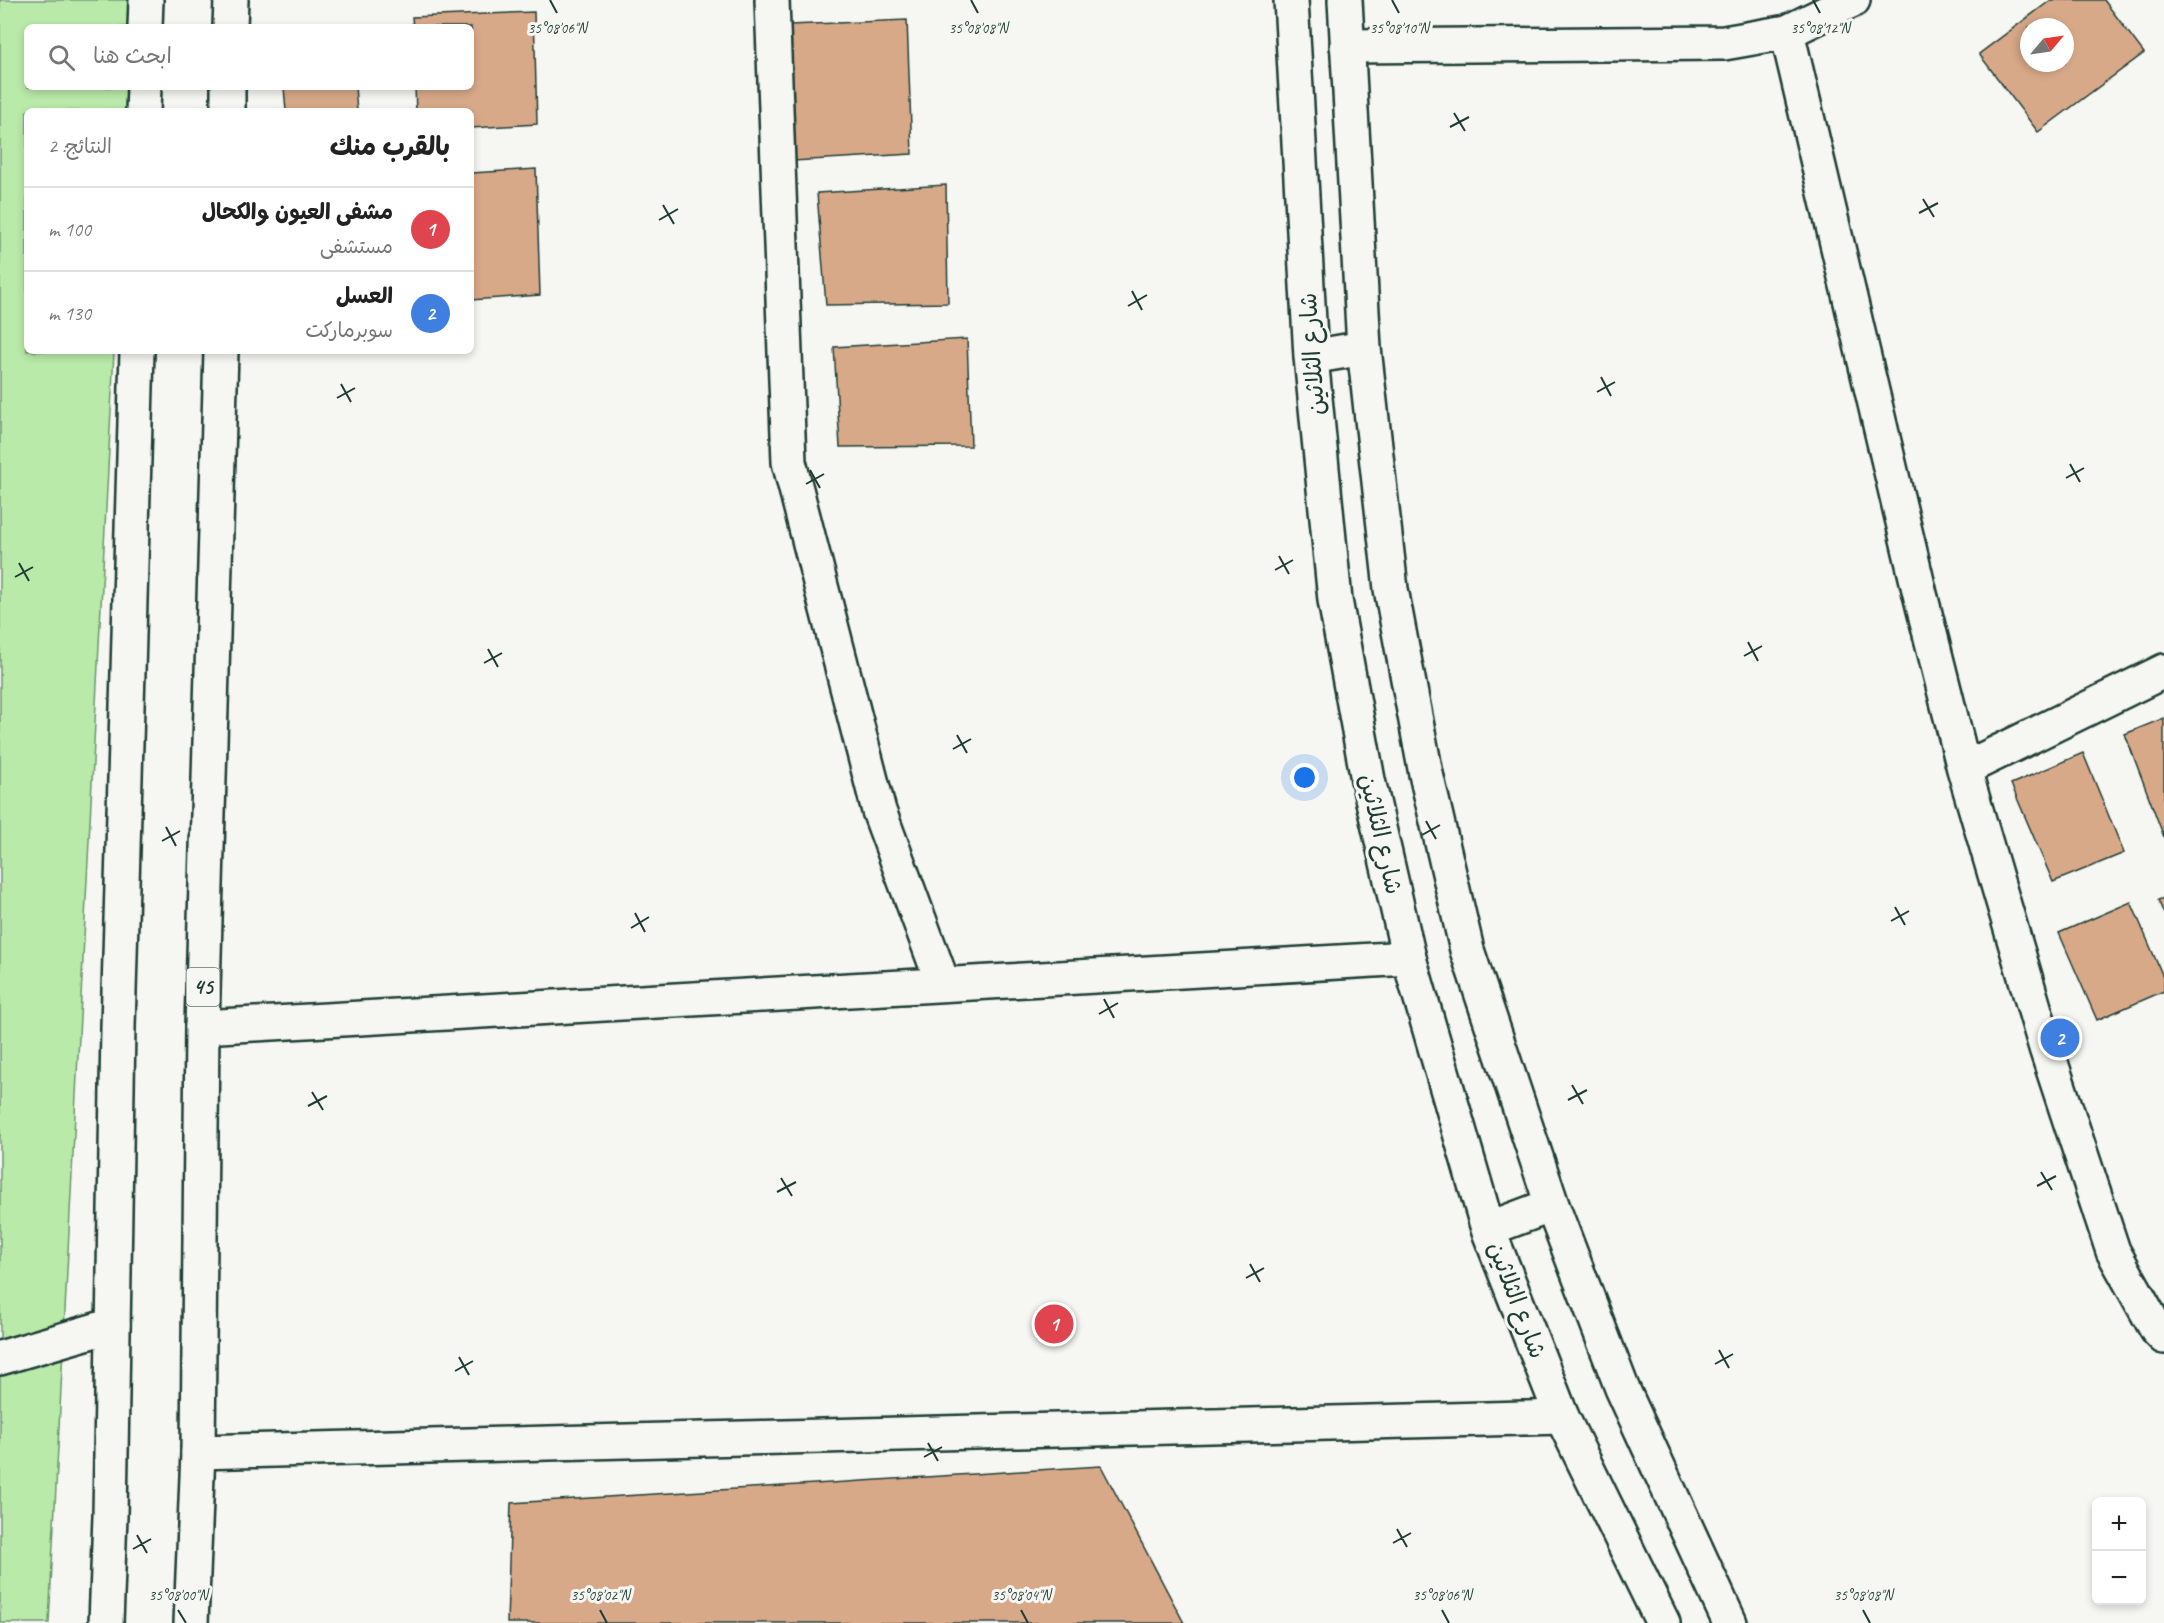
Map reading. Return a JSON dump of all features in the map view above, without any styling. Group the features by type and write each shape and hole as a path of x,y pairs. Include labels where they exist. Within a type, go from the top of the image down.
{"main road":[{"path":"145,24 146,0"},
{"path":"230,24 231,0"},
{"path":"772,0 789,462 879,811 943,984"},
{"name":"شارع الثلاثين","path":"1291,0 1311,357 1335,600 1368,780 1409,958 1488,1229 1562,1417 1663,1623"},
{"path":"1345,0 1364,348 1391,589 1426,774 1467,950 1552,1205 1622,1389 1730,1623"},
{"path":"1347,46 1724,43 1787,32 1853,0"},
{"path":"1787,32 1920,594 1964,769 2046,1048 2113,1251 2157,1330 2164,1336"},
{"path":"143,108 144,90"},
{"path":"228,90 228,108"},
{"path":"1311,357 1364,348"},
{"path":"106,1623 136,354"},
{"name":"45","path":"191,1623 198,1452 202,1027 221,354"},
{"path":"1964,769 2164,671"},
{"path":"202,1027 1409,958"},
{"path":"1488,1229 1552,1205"},
{"path":"0,1358 113,1325"},
{"path":"198,1452 1562,1417"}],"green space":[{"path":"0,0 131,0 130,24 24,24 24,90 127,90 126,108 24,108 24,354 114,354 49,1623 0,1623"}],"building":[{"path":"2051,0 2104,0 2144,53 2038,132 1979,54 2020,23 2020,72 2074,72 2074,18 2027,18"},
{"path":"534,12 537,124 474,128 474,108 416,108 415,90 474,90 474,24 413,24 412,17"},
{"path":"907,20 912,154 793,161 790,25"},
{"path":"284,90 355,90 357,108 286,108"},
{"path":"536,169 540,295 474,300 474,173"},
{"path":"946,185 948,303 826,305 817,193"},
{"path":"967,339 971,446 840,447 834,347"},
{"path":"2164,718 2164,837 2125,734"},
{"path":"2083,753 2124,853 2053,882 2011,784"},
{"path":"2164,898 2164,914 2158,900"},
{"path":"2131,902 2164,979 2164,991 2097,1020 2059,933"},
{"path":"1101,1466 1184,1623 507,1623 511,1503"}],"place":[{"name":"العسل","path":"2060,1038"},
{"name":"مشفى العيون والكحال","path":"1054,1324"}]}
